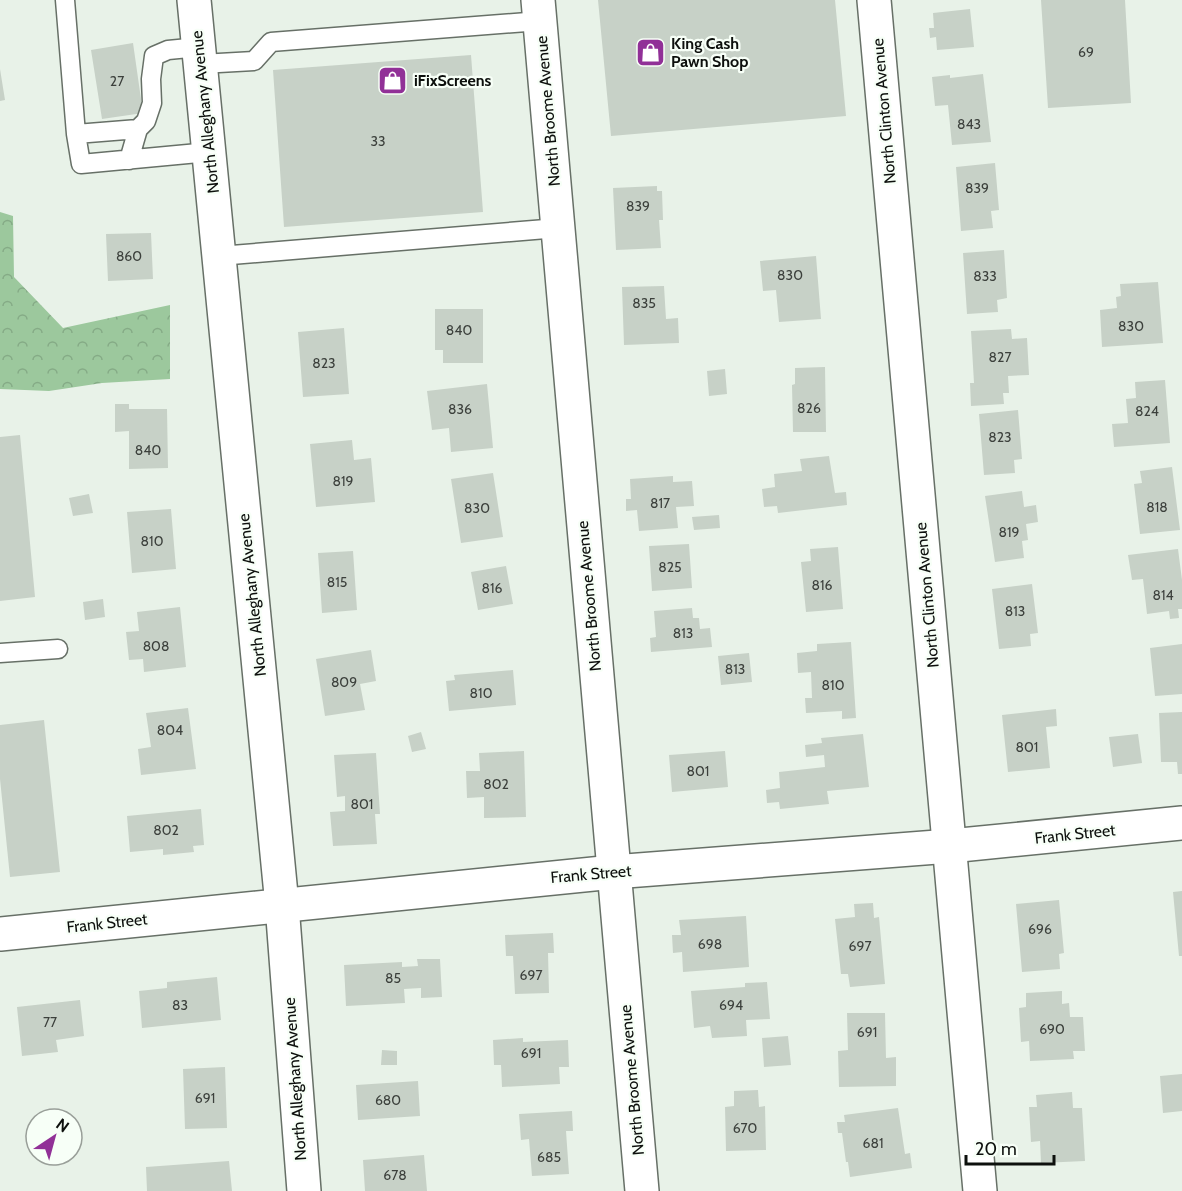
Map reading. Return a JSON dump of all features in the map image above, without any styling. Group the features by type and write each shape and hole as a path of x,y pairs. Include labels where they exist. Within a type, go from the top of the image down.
{"street":[{"name":"North Alleghany Avenue","path":"194,0 282,904 304,1191"},
{"name":"North Clinton Avenue","path":"874,0 980,1191"},
{"name":"North Broome Avenue","path":"539,10 642,1191"},
{"name":"Frank Street","path":"0,934 613,872 950,846 1182,823"}],"lane":[{"path":"65,0 76,134 81,164 209,152"},
{"path":"129,160 138,129 146,121 152,103 151,79 154,56 168,50 200,56 254,61 271,42 539,10"},
{"path":"76,134 138,129"},
{"path":"219,256 558,228"},
{"path":"0,653 58,649"}],"green space":[{"path":"0,212 13,216 14,277 63,328 170,305 170,379 102,383 49,391 0,389"}],"building":[{"path":"598,0 835,0 846,116 611,136"},
{"path":"1041,0 1125,0 1131,103 1048,108"},
{"path":"970,9 974,47 937,50 936,37 930,38 929,28 934,28 933,13"},
{"path":"133,43 143,113 102,119 91,50"},
{"path":"471,55 483,212 284,227 273,70"},
{"path":"0,69 5,100 0,101"},
{"path":"983,74 991,142 952,145 948,105 935,106 932,77 950,75 950,78"},
{"path":"995,163 999,210 991,211 993,228 961,231 956,167"},
{"path":"657,186 657,191 662,191 663,220 659,220 661,248 616,250 613,188"},
{"path":"151,233 153,279 108,281 106,234"},
{"path":"1004,250 1007,298 997,300 998,312 967,314 963,253"},
{"path":"816,256 821,319 779,322 776,290 763,291 760,261"},
{"path":"1158,282 1163,343 1102,347 1100,310 1117,308 1116,297 1121,296 1120,284"},
{"path":"664,286 666,319 678,318 679,343 624,345 622,287"},
{"path":"435,309 483,309 483,363 443,363 443,350 435,350"},
{"path":"344,328 349,394 303,397 298,332"},
{"path":"1011,329 1012,339 1027,338 1029,375 1008,376 1009,393 1003,393 1004,404 971,406 970,383 974,383 971,331"},
{"path":"825,367 826,432 793,432 792,385 795,384 795,368"},
{"path":"725,369 727,394 709,396 707,371"},
{"path":"1165,380 1170,443 1114,447 1112,424 1128,423 1126,399 1136,398 1135,382"},
{"path":"487,384 493,448 451,452 449,428 432,430 427,391"},
{"path":"115,404 129,404 129,409 167,409 168,468 129,469 129,431 115,432"},
{"path":"1018,410 1022,459 1014,460 1015,473 984,475 979,414"},
{"path":"20,435 35,597 0,601 0,437"},
{"path":"352,440 354,460 371,458 375,502 316,507 310,444"},
{"path":"829,456 835,493 846,492 847,505 778,513 777,506 764,507 762,489 775,487 774,474 802,471 800,459"},
{"path":"1172,467 1180,530 1140,534 1134,484 1142,483 1140,471"},
{"path":"493,473 503,537 461,543 451,479"},
{"path":"673,476 673,482 692,481 694,506 676,507 678,528 639,531 637,510 626,511 626,499 631,499 630,479"},
{"path":"1022,491 1024,507 1036,505 1038,522 1026,524 1028,540 1022,541 1024,558 995,562 985,496"},
{"path":"89,494 93,513 73,516 69,498"},
{"path":"171,509 176,569 132,573 127,512"},
{"path":"719,515 720,528 694,530 692,517"},
{"path":"689,544 692,588 652,591 649,546"},
{"path":"838,547 843,609 806,612 801,562 811,561 810,549"},
{"path":"1178,549 1182,580 1182,609 1178,609 1179,618 1170,619 1169,611 1147,614 1143,579 1132,580 1128,555"},
{"path":"353,551 357,610 322,613 318,553"},
{"path":"506,566 513,604 478,610 471,572"},
{"path":"1032,584 1038,633 1030,634 1031,646 999,649 992,589"},
{"path":"103,599 105,617 85,620 83,602"},
{"path":"180,607 186,667 144,672 143,659 129,660 126,632 139,631 137,612"},
{"path":"692,608 693,618 699,618 700,629 710,628 712,647 651,652 650,638 656,637 654,611"},
{"path":"851,642 856,718 842,719 842,711 806,713 805,698 812,698 811,672 798,673 797,653 817,651 817,644"},
{"path":"1182,644 1182,694 1155,696 1150,648"},
{"path":"371,650 376,681 360,684 365,710 325,716 316,659"},
{"path":"749,653 752,682 721,685 718,656"},
{"path":"513,670 516,705 449,711 446,681 455,680 454,675"},
{"path":"188,708 196,769 141,775 138,749 151,747 146,713"},
{"path":"1056,709 1057,726 1046,727 1050,768 1008,772 1002,715"},
{"path":"1182,712 1182,774 1178,774 1177,762 1161,762 1159,713"},
{"path":"44,720 60,872 10,877 0,779 0,725"},
{"path":"421,732 426,749 412,752 408,736"},
{"path":"863,734 869,787 827,791 829,804 780,809 779,802 767,803 766,790 780,788 779,772 825,767 824,755 806,757 805,745 822,743 821,738"},
{"path":"1138,734 1142,763 1113,767 1109,737"},
{"path":"524,751 526,817 484,818 484,797 467,798 466,771 480,771 479,753"},
{"path":"725,751 728,787 672,792 669,755"},
{"path":"376,753 380,814 375,814 377,844 333,846 330,812 345,811 345,796 337,797 334,755"},
{"path":"201,809 204,845 193,846 194,852 163,855 163,849 130,852 127,816"},
{"path":"1182,891 1182,956 1179,956 1173,892"},
{"path":"1059,900 1064,953 1059,954 1060,969 1022,972 1016,904"},
{"path":"873,903 874,918 879,917 885,984 850,987 848,974 841,974 835,919 855,917 854,904"},
{"path":"746,916 749,967 683,972 682,952 673,953 672,935 681,935 679,920"},
{"path":"553,933 554,953 548,953 549,993 515,994 513,956 506,956 505,935"},
{"path":"417,959 440,959 442,997 421,998 421,988 404,989 405,1003 346,1006 344,965 402,962 402,967 418,966"},
{"path":"217,977 221,1020 142,1028 139,991 167,988 167,982"},
{"path":"767,982 770,1019 746,1020 747,1036 712,1038 710,1026 694,1028 691,991 745,987 745,983"},
{"path":"1062,991 1062,1004 1069,1003 1070,1017 1083,1017 1085,1051 1073,1051 1074,1059 1030,1061 1029,1041 1021,1042 1019,1008 1026,1007 1026,993"},
{"path":"80,1000 84,1036 56,1040 58,1052 22,1056 17,1007"},
{"path":"847,1013 885,1013 886,1058 896,1057 896,1086 839,1087 838,1051 848,1050"},
{"path":"788,1036 791,1065 764,1067 762,1038"},
{"path":"523,1038 523,1042 568,1040 569,1067 559,1067 560,1084 502,1087 501,1065 494,1065 493,1040"},
{"path":"382,1050 397,1051 397,1065 381,1065"},
{"path":"225,1067 227,1128 185,1129 183,1069"},
{"path":"1182,1074 1182,1111 1163,1113 1160,1076"},
{"path":"418,1081 420,1116 358,1120 356,1085"},
{"path":"758,1090 759,1107 765,1106 766,1150 726,1151 725,1107 734,1106 734,1091"},
{"path":"1072,1092 1073,1108 1082,1108 1085,1161 1041,1163 1040,1141 1031,1142 1029,1107 1037,1107 1036,1095"},
{"path":"898,1108 905,1154 910,1153 912,1168 850,1177 842,1133 838,1133 837,1122 845,1122 844,1115"},
{"path":"572,1111 573,1131 566,1131 569,1174 532,1176 529,1139 521,1140 519,1114"},
{"path":"424,1155 427,1191 365,1191 363,1160"},
{"path":"229,1161 232,1191 147,1191 146,1167"}],"place":[{"name":"King Cash Pawn Shop","path":"650,52"},
{"name":"iFixScreens","path":"393,80"}]}
